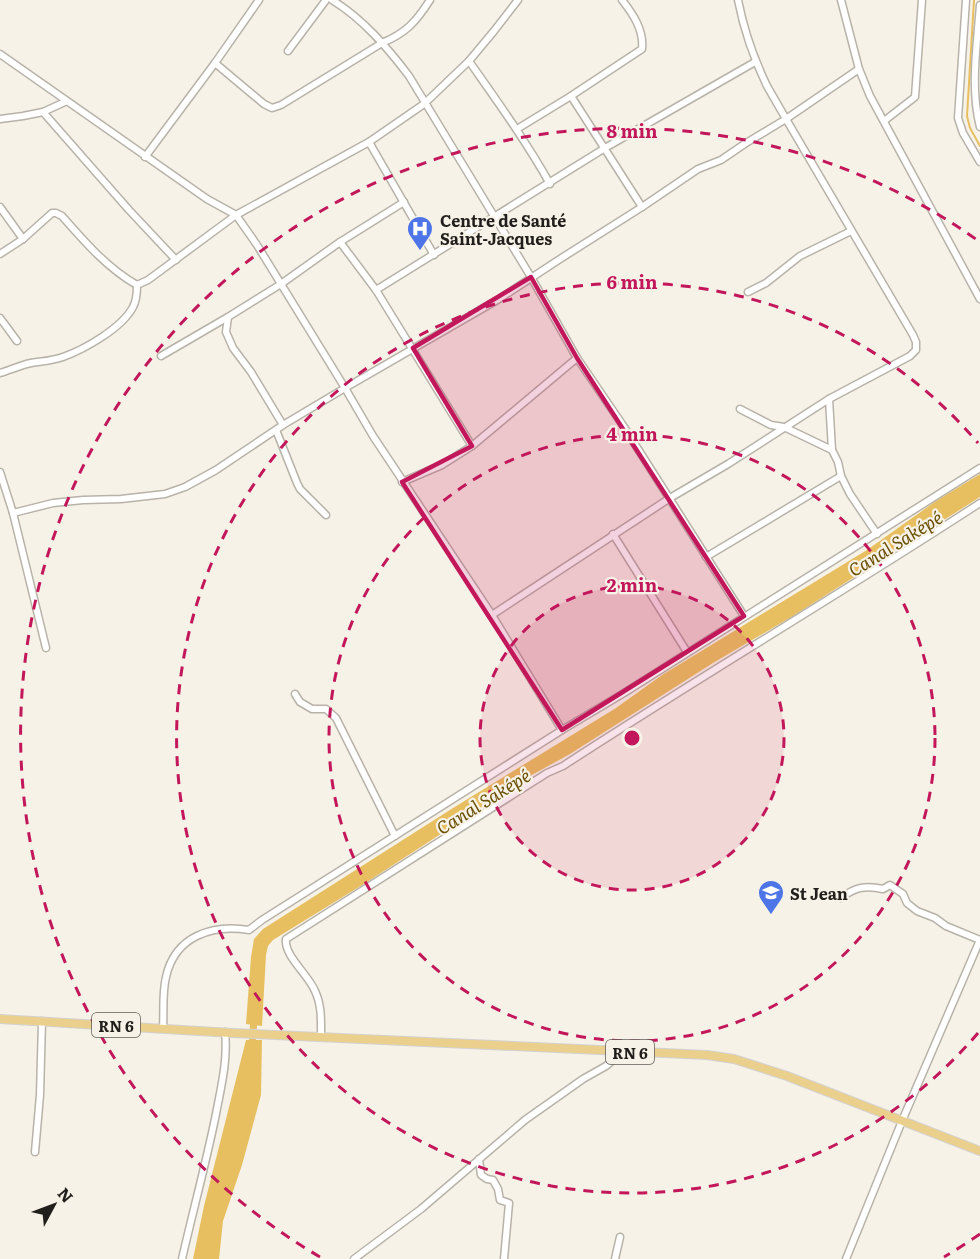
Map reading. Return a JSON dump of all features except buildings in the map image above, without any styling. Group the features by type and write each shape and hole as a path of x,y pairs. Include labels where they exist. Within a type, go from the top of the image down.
{"main road":[{"name":"RN 6","path":"0,1019 707,1055 734,1059 787,1076 980,1151"}],"street":[{"path":"146,157 259,0"},
{"path":"288,51 326,0"},
{"path":"333,0 365,25 409,76 531,277 576,358 624,427 744,616"},
{"path":"215,63 264,105 272,108 396,37 419,17 429,0"},
{"path":"136,285 148,280 236,215 369,142 424,104 468,61 518,0"},
{"path":"517,129 642,49 643,40 640,30 622,0"},
{"path":"492,615 670,498 829,399 910,356 916,350 913,335 755,62 743,26 738,0"},
{"path":"841,0 859,69 870,96 980,299"},
{"path":"884,121 915,97 922,0"},
{"path":"966,0 958,118 963,133 980,162"},
{"path":"980,5 975,98 980,127"},
{"path":"0,54 207,199 236,215 258,245 402,482 492,615 562,730"},
{"path":"468,61 517,129 550,184"},
{"path":"376,290 605,148 755,62"},
{"path":"13,513 53,503 165,494 186,487 216,470 283,425 499,299 698,169 721,160 786,119 859,69"},
{"path":"571,96 642,207"},
{"path":"0,119 43,112 67,101"},
{"path":"43,112 176,260"},
{"path":"369,142 434,255"},
{"path":"161,356 281,284 340,242 404,202"},
{"path":"0,207 24,239"},
{"path":"0,254 24,239 52,213 56,213 62,216 100,257 136,285"},
{"path":"748,292 766,283 800,255 851,231"},
{"path":"340,242 376,290 472,446"},
{"path":"0,373 30,363 63,357 103,337 116,328 134,306 137,296 136,285"},
{"path":"228,317 226,332 233,348 251,372 283,425"},
{"path":"0,318 17,341"},
{"path":"402,482 442,465 472,446 576,358"},
{"path":"829,399 832,450 841,476 850,494 877,534"},
{"path":"740,409 771,425 784,428 832,450"},
{"path":"276,430 300,489 326,515"},
{"path":"163,1028 165,979 169,966 178,951 189,939 218,929 234,927 249,930 562,730 980,468"},
{"path":"0,472 13,513 46,648"},
{"path":"706,557 841,476"},
{"path":"321,1037 322,1019 315,990 291,957 285,945 286,939 505,799 547,773 563,766 980,504"},
{"path":"613,534 687,652"},
{"path":"294,694 300,702 312,709 326,710 336,718 395,836"},
{"path":"841,898 851,891 870,886 883,889 890,885 903,894 907,903 917,911 980,940 902,1121 846,1259"},
{"path":"34,1152 40,1095 42,1021"},
{"path":"182,1259 224,1074 228,1032"},
{"path":"354,1259 421,1209 525,1120 606,1066 618,1051"},
{"path":"479,1159 482,1175 493,1180 500,1200 509,1203 504,1259"},
{"path":"615,1259 620,1237"}],"highlighted area":[{"path":"531,277 577,358 744,616 562,730 402,482 472,446 413,348"}],"water":[{"path":"980,474 980,497 793,616 713,663 570,754 530,776 273,940 268,946 266,955 262,1026 246,1024 254,939 263,929 616,708 662,675 867,550 936,501"},
{"path":"246,1040 262,1040 261,1095 242,1165 223,1221 219,1259 193,1259 204,1206"}],"waterway":[{"path":"974,0 967,116 970,128 980,146"},
{"name":"Canal Saképé","path":"252,1048 254,1017"}],"place":[{"name":"Centre de Santé Saint-Jacques","path":"420,252"},
{"name":"St Jean","path":"771,916"}]}
